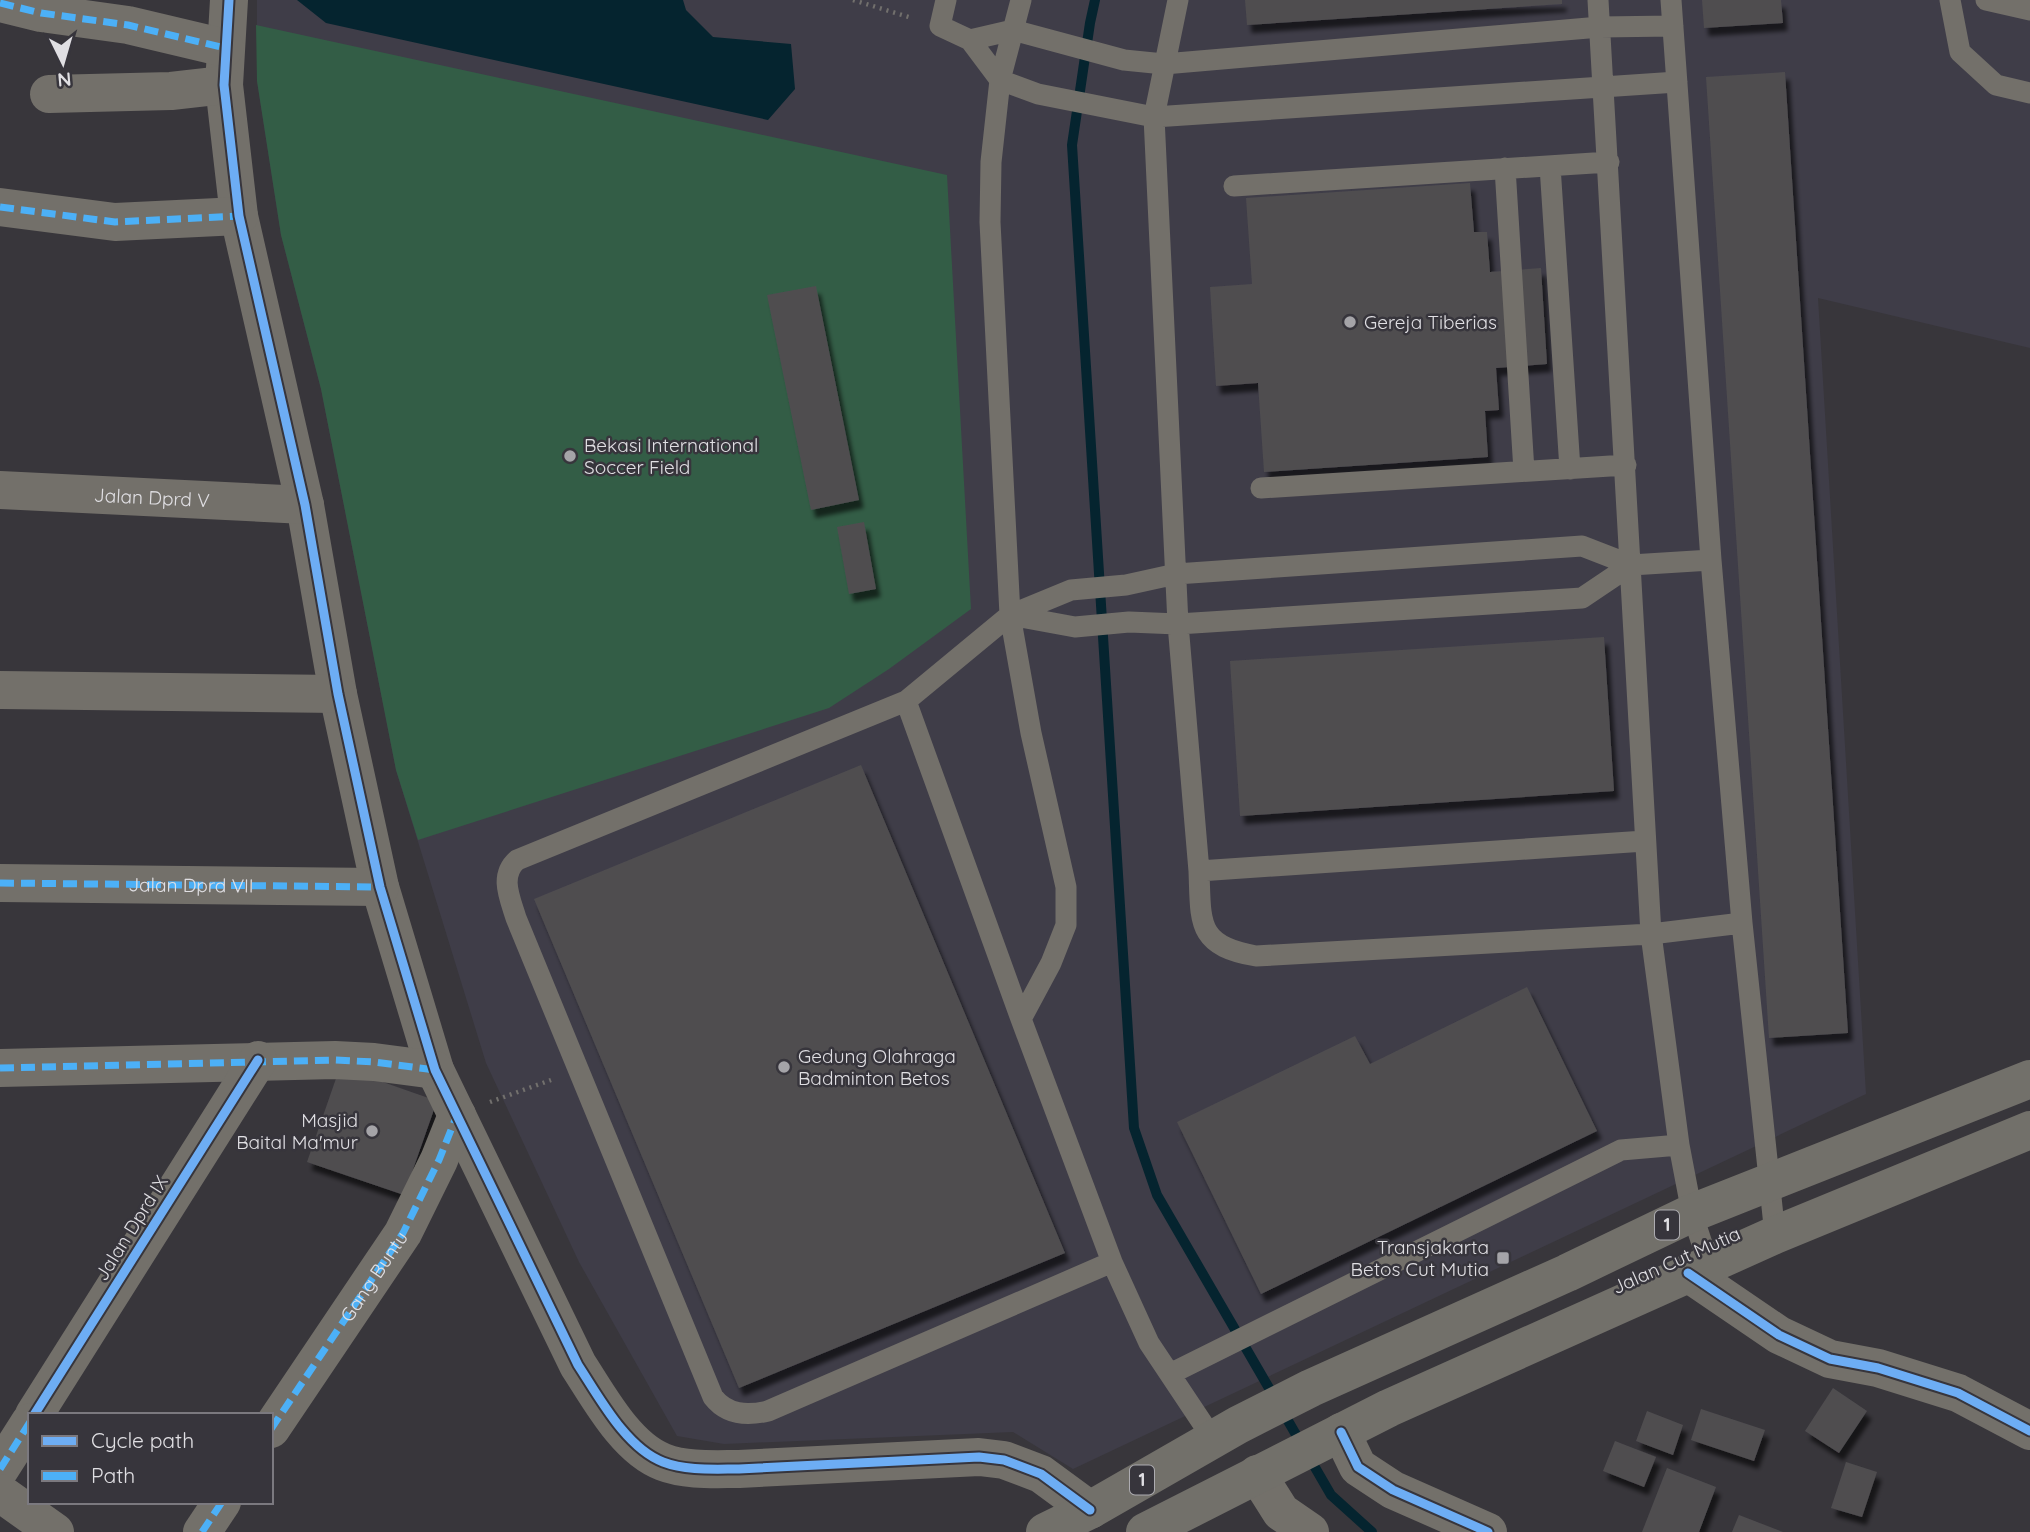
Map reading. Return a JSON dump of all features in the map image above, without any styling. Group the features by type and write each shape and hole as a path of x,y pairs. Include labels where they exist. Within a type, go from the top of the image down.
{"highway":[{"name":"Jalan Cut Mutia","path":"1045,1532 1090,1510 1225,1432 1311,1388 1567,1273 1692,1213 2030,1079"},
{"name":"Jalan Cut Mutia","path":"1145,1532 1341,1432 1698,1269 2030,1130"}],"street":[{"path":"229,0 224,85 239,216 305,505 338,694 380,887 435,1070 578,1366 624,1430 645,1451 663,1462 706,1469 979,1457 1004,1460 1041,1474 1090,1510"},
{"path":"0,3 41,13 128,25 225,48"},
{"path":"50,94 171,91 224,85"},
{"path":"0,206 115,222 239,216"},
{"name":"Jalan Dprd V","path":"0,490 305,505"},
{"path":"0,690 338,694"},
{"name":"Jalan Dprd VII","path":"0,883 380,887"},
{"path":"0,1068 258,1060 361,1061 435,1070"},
{"name":"Jalan Dprd IX","path":"35,1413 258,1060"},
{"name":"Gang Buntu","path":"273,1426 403,1233 439,1160 457,1115"},
{"path":"1698,1269 1779,1335 1830,1359 1878,1368 1958,1394 2030,1431"},
{"path":"0,1469 28,1425"},
{"path":"1341,1432 1358,1467 1393,1490 1488,1532"},
{"path":"1266,1470 1281,1512 1310,1532"},
{"path":"0,1493 55,1532"},
{"path":"202,1532 221,1504"}],"lane":[{"path":"1021,0 1000,80 989,195 1010,615 1031,733 1066,887 1066,925 1051,963 1021,1019"},
{"path":"1178,0 1154,117 1178,624 1203,928 1212,940 1227,948 1256,956 1651,934 1742,923"},
{"path":"1598,0 1651,934 1698,1269"},
{"path":"1671,0 1711,560 1742,923 1775,1235"},
{"path":"1950,0 1960,52 1996,85 2030,93"},
{"path":"1986,0 2030,10"},
{"path":"944,1 940,26 970,40 1000,80 1038,94 1154,117 1677,82"},
{"path":"970,40 1013,30 1124,60 1164,64 1600,27 1673,26"},
{"path":"1234,186 1609,162"},
{"path":"1550,166 1570,469"},
{"path":"1505,169 1524,471"},
{"path":"1261,488 1626,465"},
{"path":"1112,1262 768,1411 755,1414 730,1411 721,1407 713,1397 516,918 506,880 510,866 517,860 906,701 1010,615 1071,590 1126,585 1175,574 1582,546 1631,565 1711,560"},
{"path":"1010,615 1075,627 1129,622 1178,624 1581,598 1631,565"},
{"path":"906,701 1112,1262 1149,1343 1170,1374 1225,1432"},
{"path":"1199,871 1646,841"},
{"path":"1170,1374 1621,1150 1679,1145"}],"path":[{"path":"853,0 940,26"},
{"path":"457,1115 579,1070"}],"shaded area":[{"path":"257,0 2030,0 2030,348 1818,298 1866,1094 1073,1469 1013,1432 724,1444 677,1436 579,1262 486,1063 396,770 321,389 281,235 257,81"}],"green space":[{"path":"256,25 947,175 971,609 889,669 829,708 418,840 396,770 321,389 281,235 257,81"}],"water":[{"path":"297,0 683,0 686,10 713,37 791,44 795,89 768,120 326,23"}],"building":[{"path":"1245,0 1562,0 1562,4 1247,25"},
{"path":"1702,0 1781,0 1783,23 1704,28"},
{"path":"1785,72 1848,1033 1769,1038 1706,77"},
{"name":"Gereja Tiberias","path":"1470,183 1474,232 1487,232 1490,272 1541,268 1547,364 1496,368 1499,410 1485,411 1488,457 1264,472 1258,383 1216,386 1210,287 1252,284 1246,198"},
{"path":"816,286 859,500 811,510 767,295"},
{"path":"864,522 876,589 849,594 837,527"},
{"path":"1604,637 1614,791 1240,816 1230,661"},
{"path":"861,765 1065,1253 739,1388 534,899"},
{"path":"1527,987 1597,1131 1261,1294 1177,1122 1355,1036 1370,1064"},
{"name":"Masjid Baital Ma'mur","path":"340,1067 437,1101 404,1195 307,1162"},
{"path":"1833,1388 1867,1411 1839,1453 1805,1431"},
{"path":"1701,1409 1765,1430 1754,1461 1691,1440"},
{"path":"1647,1411 1683,1425 1673,1455 1636,1441"},
{"path":"1615,1441 1656,1457 1644,1487 1603,1471"},
{"path":"1846,1462 1877,1472 1862,1517 1831,1508"},
{"path":"1667,1468 1716,1487 1699,1532 1642,1532"},
{"path":"1739,1515 1783,1532 1732,1532"}],"waterway":[{"path":"1095,0 1072,145 1134,1128 1157,1195 1331,1495 1372,1532"}],"marked path":[{"path":"0,3 41,13 128,25 225,48"},
{"path":"0,207 115,222 239,216"},
{"path":"0,883 380,887"},
{"path":"0,1068 335,1060 435,1070"},
{"path":"273,1426 403,1233 439,1160 457,1115"},
{"path":"0,1469 28,1425"},
{"path":"202,1532 221,1504"}],"cycle path":[{"path":"229,0 224,85 239,216 305,505 338,694 380,887 435,1070 578,1365 625,1434 650,1455 672,1465 701,1469 739,1469 979,1457 1004,1460 1041,1474 1090,1510"},
{"path":"35,1413 258,1060"},
{"path":"1688,1273 1779,1335 1830,1359 1878,1368 1958,1393 2030,1431"},
{"path":"1341,1432 1358,1467 1393,1490 1488,1532"}],"place":[{"name":"Gereja Tiberias","path":"1350,322"},
{"name":"Bekasi International Soccer Field","path":"570,456"},
{"name":"Gedung Olahraga Badminton Betos","path":"784,1067"},
{"name":"Masjid Baital Ma'mur","path":"372,1131"},
{"name":"Transjakarta Betos Cut Mutia","path":"1503,1258"}]}
